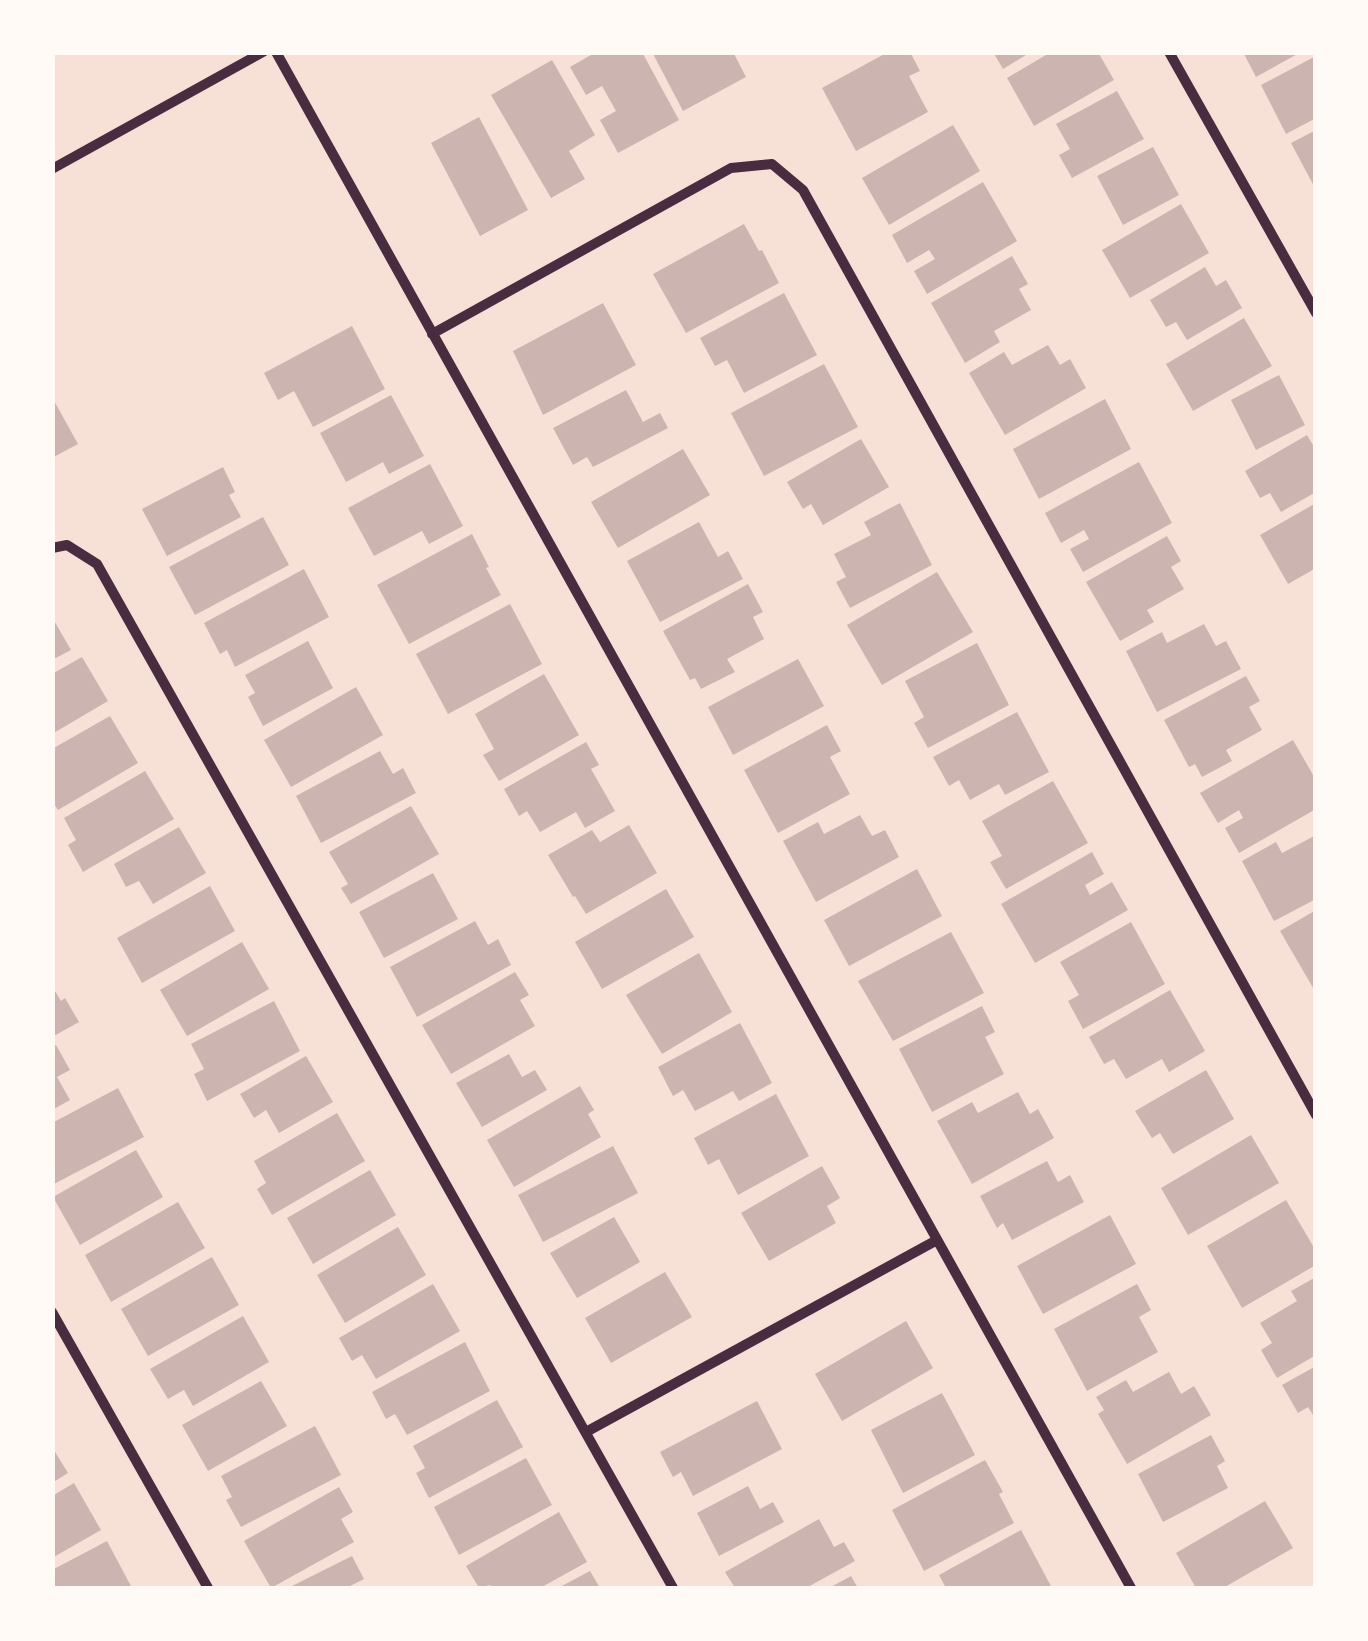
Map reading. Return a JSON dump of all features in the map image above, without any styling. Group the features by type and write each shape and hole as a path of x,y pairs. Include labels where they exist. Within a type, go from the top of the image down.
{"street":[{"path":"52,170 263,52"},
{"path":"276,52 1131,1588"},
{"path":"1168,52 1316,314"},
{"path":"432,334 730,168 772,164 803,190 1316,1116"},
{"path":"52,548 67,545 97,564 674,1588"},
{"path":"586,1432 938,1240"},
{"path":"52,1312 208,1588"}],"building":[{"path":"596,52 642,52 679,120 618,153 600,120 616,111 602,86 586,95 570,67"},
{"path":"652,52 733,52 746,77 683,111"},
{"path":"888,52 910,52 920,71 909,76 928,112 856,151 822,88"},
{"path":"993,52 1031,52 1003,69"},
{"path":"1051,52 1098,52 1114,80 1034,126 1007,78"},
{"path":"1243,52 1301,52 1256,77"},
{"path":"1316,56 1316,118 1286,134 1261,85"},
{"path":"552,60 595,135 569,151 585,179 551,198 491,95"},
{"path":"1117,91 1144,139 1072,178 1059,155 1070,149 1056,124"},
{"path":"479,117 528,210 480,236 431,143"},
{"path":"953,125 980,171 889,225 862,178"},
{"path":"1316,130 1316,190 1291,143"},
{"path":"1153,147 1179,195 1123,225 1097,176"},
{"path":"983,182 1017,241 927,294 914,271 935,259 929,250 907,263 892,235"},
{"path":"1181,204 1209,253 1130,298 1102,250"},
{"path":"744,224 779,283 686,333 653,274"},
{"path":"1012,256 1028,284 1019,289 1031,310 994,331 1000,342 965,363 931,303"},
{"path":"1205,267 1216,286 1226,280 1242,308 1187,340 1176,322 1166,327 1150,300"},
{"path":"784,293 817,355 744,393 727,360 715,366 700,338"},
{"path":"603,303 636,365 543,415 513,351"},
{"path":"1244,318 1272,366 1193,411 1166,364"},
{"path":"352,326 385,389 313,427 294,391 278,400 264,373"},
{"path":"1048,345 1060,365 1070,359 1086,388 1005,435 969,373 1004,352 1012,365"},
{"path":"824,364 858,427 764,476 731,413"},
{"path":"1279,375 1305,425 1256,450 1231,400"},
{"path":"626,390 643,422 660,413 668,428 593,467 587,457 573,465 553,428"},
{"path":"391,395 424,456 389,474 383,462 346,482 320,433"},
{"path":"52,397 78,444 52,458"},
{"path":"1105,399 1131,449 1039,499 1013,449"},
{"path":"1307,435 1316,450 1316,492 1281,512 1270,493 1260,498 1245,471"},
{"path":"861,439 889,487 823,525 811,504 803,509 787,482"},
{"path":"683,449 710,495 618,548 591,502"},
{"path":"1139,462 1172,523 1083,572 1070,549 1089,539 1084,530 1061,543 1045,513"},
{"path":"430,464 463,526 429,544 422,531 374,556 348,508"},
{"path":"223,467 235,492 229,495 241,517 167,556 142,509"},
{"path":"900,503 932,565 850,608 836,582 846,577 834,554 871,535 864,522"},
{"path":"1316,503 1316,568 1288,584 1260,535"},
{"path":"263,517 289,565 195,615 169,567"},
{"path":"699,522 718,557 728,551 743,579 660,622 627,561"},
{"path":"472,534 501,595 409,644 377,585"},
{"path":"1167,536 1181,561 1171,567 1184,589 1147,610 1154,622 1120,641 1086,582"},
{"path":"304,569 329,617 235,667 227,650 220,654 204,623"},
{"path":"937,572 973,632 882,685 847,625"},
{"path":"748,584 763,612 753,617 764,639 727,659 735,672 701,689 695,678 690,680 663,631"},
{"path":"510,604 542,664 448,714 416,654"},
{"path":"52,617 71,650 52,660"},
{"path":"1204,624 1216,646 1226,641 1241,669 1157,712 1126,651 1162,632 1167,643"},
{"path":"308,641 333,688 263,726 248,697 255,693 245,675"},
{"path":"977,643 1009,705 928,748 914,723 924,717 905,681"},
{"path":"82,657 108,701 52,734 52,674"},
{"path":"798,659 824,706 733,755 708,707"},
{"path":"544,674 579,735 499,781 483,755 494,749 475,714"},
{"path":"1246,676 1260,701 1249,707 1262,730 1226,750 1232,761 1202,777 1195,764 1189,767 1164,720"},
{"path":"356,687 383,735 291,787 264,740"},
{"path":"1017,712 1049,772 1005,795 999,784 970,800 959,780 949,786 933,757"},
{"path":"110,716 138,763 58,810 52,801 52,749"},
{"path":"827,725 841,751 830,757 850,794 778,833 744,770"},
{"path":"1293,740 1316,780 1316,809 1239,853 1225,828 1243,818 1239,810 1218,823 1200,793"},
{"path":"586,742 599,765 591,769 615,811 585,828 576,812 540,832 527,811 519,816 504,789"},
{"path":"380,751 393,774 403,768 416,793 321,843 296,796"},
{"path":"145,771 174,819 83,872 68,845 76,840 64,818"},
{"path":"1053,781 1088,843 1006,889 990,862 1002,856 982,821"},
{"path":"411,806 439,854 351,904 341,888 348,884 329,852"},
{"path":"860,815 872,836 885,830 899,857 816,902 783,841 818,822 824,834"},
{"path":"629,825 657,873 586,914 548,855 592,830 600,842"},
{"path":"179,827 206,873 153,904 139,881 126,887 114,864"},
{"path":"1316,835 1316,899 1274,921 1242,861 1276,842 1282,853"},
{"path":"1092,852 1104,874 1085,885 1090,895 1112,882 1128,910 1035,963 1001,904"},
{"path":"917,869 942,916 849,966 824,920"},
{"path":"433,873 458,919 384,958 359,912"},
{"path":"210,886 235,931 142,983 117,938"},
{"path":"666,889 694,937 602,989 575,942"},
{"path":"1316,910 1316,993 1280,931"},
{"path":"475,921 488,945 498,939 511,965 417,1017 390,967"},
{"path":"1131,922 1165,984 1083,1029 1068,1001 1079,995 1060,962"},
{"path":"951,932 984,993 893,1041 858,981"},
{"path":"242,942 269,989 187,1036 160,990"},
{"path":"699,953 732,1012 662,1054 626,995"},
{"path":"515,972 529,995 520,1000 535,1026 451,1074 422,1025"},
{"path":"52,986 61,1001 65,998 79,1022 52,1037"},
{"path":"1170,990 1205,1051 1169,1072 1162,1059 1126,1079 1114,1059 1104,1064 1089,1037"},
{"path":"274,1001 300,1051 207,1101 194,1074 204,1069 191,1044"},
{"path":"982,1006 995,1032 985,1037 1004,1074 932,1112 899,1049"},
{"path":"740,1023 772,1083 739,1101 733,1091 695,1111 683,1090 673,1096 658,1067"},
{"path":"56,1045 70,1070 57,1077 70,1100 52,1110 52,1047"},
{"path":"509,1054 522,1077 535,1070 547,1090 482,1127 456,1083"},
{"path":"306,1056 333,1102 279,1133 266,1110 254,1118 240,1094"},
{"path":"1206,1070 1234,1119 1173,1154 1160,1133 1152,1138 1135,1111"},
{"path":"580,1086 594,1110 588,1114 601,1137 514,1187 487,1140"},
{"path":"118,1088 144,1137 52,1185 52,1123"},
{"path":"1018,1092 1030,1114 1038,1109 1054,1138 972,1184 937,1121 972,1102 978,1113"},
{"path":"776,1094 809,1156 738,1195 719,1159 708,1165 694,1138"},
{"path":"337,1113 365,1161 272,1215 257,1189 266,1183 254,1161"},
{"path":"1251,1135 1279,1183 1188,1235 1161,1188"},
{"path":"613,1146 638,1193 543,1242 518,1195"},
{"path":"136,1150 163,1197 80,1245 53,1197"},
{"path":"1047,1161 1058,1182 1070,1175 1084,1202 1012,1240 1003,1223 997,1228 980,1196"},
{"path":"822,1166 840,1198 827,1206 836,1223 769,1261 741,1213"},
{"path":"370,1170 396,1215 313,1264 287,1218"},
{"path":"1286,1200 1316,1251 1316,1265 1242,1308 1207,1246"},
{"path":"178,1202 205,1248 111,1302 85,1255"},
{"path":"1110,1215 1136,1264 1043,1314 1017,1266"},
{"path":"614,1217 640,1262 577,1298 550,1253"},
{"path":"398,1227 426,1275 345,1323 317,1275"},
{"path":"212,1257 239,1305 148,1356 121,1309"},
{"path":"665,1272 692,1317 611,1363 585,1318"},
{"path":"1316,1277 1316,1355 1277,1378 1261,1350 1272,1343 1260,1323 1297,1301 1291,1291"},
{"path":"433,1284 460,1331 376,1379 362,1355 352,1361 339,1338"},
{"path":"1137,1284 1151,1310 1139,1317 1158,1352 1087,1391 1054,1329"},
{"path":"243,1316 269,1362 193,1406 184,1390 168,1399 150,1369"},
{"path":"906,1321 933,1368 842,1421 815,1374"},
{"path":"465,1342 490,1391 407,1435 395,1414 386,1419 372,1392"},
{"path":"1316,1366 1316,1420 1308,1407 1298,1413 1282,1385"},
{"path":"1169,1372 1181,1394 1194,1386 1211,1415 1127,1464 1098,1414 1104,1410 1096,1397 1126,1380 1133,1392"},
{"path":"261,1381 287,1426 208,1471 182,1425"},
{"path":"942,1393 975,1455 903,1493 871,1430"},
{"path":"497,1400 523,1447 429,1498 416,1473 425,1468 413,1446"},
{"path":"757,1401 782,1449 693,1496 681,1472 673,1477 660,1452"},
{"path":"315,1426 341,1475 241,1527 226,1500 232,1497 221,1476"},
{"path":"1211,1435 1225,1461 1217,1466 1228,1488 1163,1522 1138,1474"},
{"path":"52,1447 68,1473 52,1483"},
{"path":"526,1458 552,1505 459,1555 434,1507"},
{"path":"985,1460 1014,1523 924,1571 892,1510"},
{"path":"74,1483 101,1530 52,1558 52,1496"},
{"path":"748,1486 760,1509 773,1502 784,1522 719,1556 697,1513"},
{"path":"339,1487 353,1512 341,1519 354,1542 271,1588 244,1541"},
{"path":"1265,1501 1293,1548 1223,1588 1196,1588 1176,1553"},
{"path":"559,1512 587,1562 540,1588 479,1588 466,1566"},
{"path":"819,1519 834,1547 844,1542 855,1561 806,1588 735,1588 725,1572"},
{"path":"1021,1530 1052,1588 946,1588 939,1575"},
{"path":"107,1541 132,1588 52,1588 52,1570"},
{"path":"352,1556 364,1579 351,1588 288,1588"},
{"path":"590,1571 600,1588 558,1588"},
{"path":"851,1576 858,1588 829,1588"}]}
